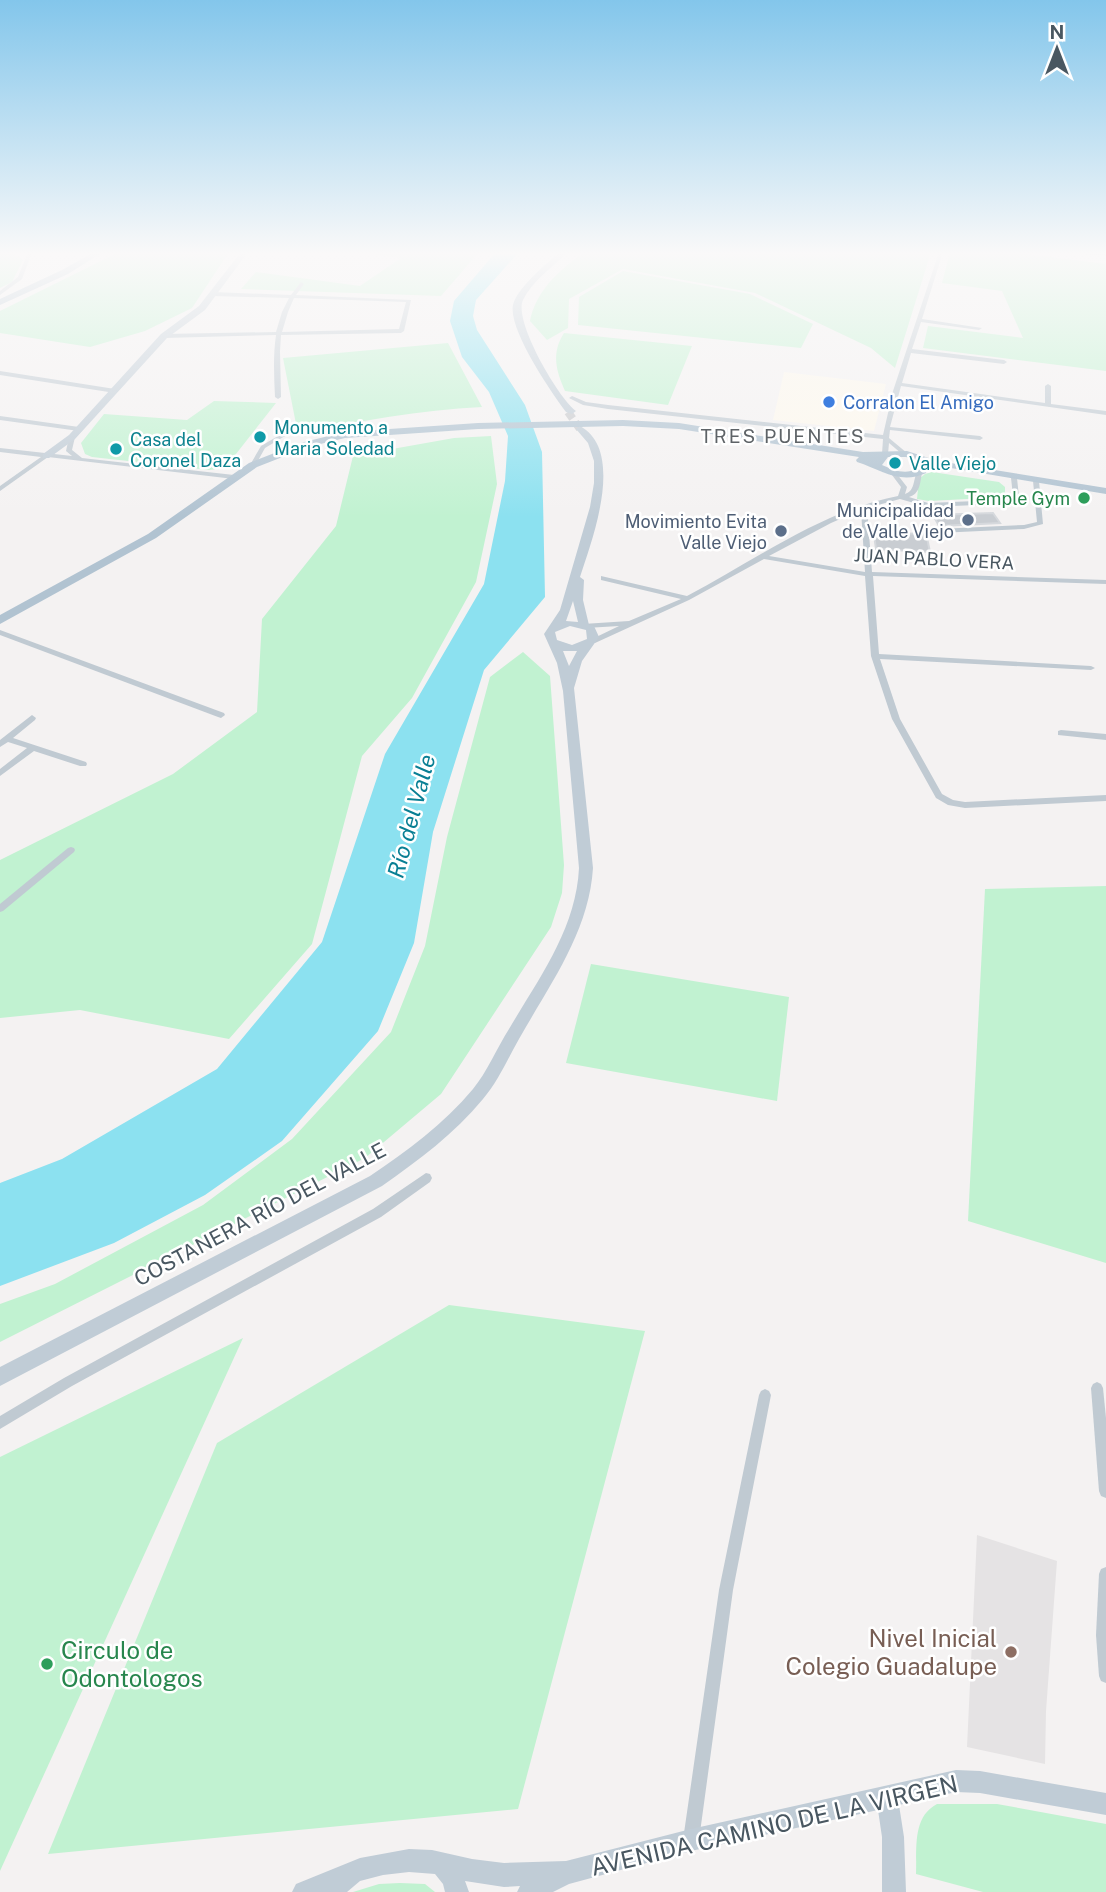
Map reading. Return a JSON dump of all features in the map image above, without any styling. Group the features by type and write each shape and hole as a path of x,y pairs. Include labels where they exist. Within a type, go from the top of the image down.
{"main road":[{"path":"46,456 75,433 161,340"},
{"path":"528,340 569,414"},
{"path":"0,620 152,536 253,465 294,448 345,435 478,426 569,414 825,453 882,458 904,453 921,469"},
{"path":"556,626 569,622 585,626 593,632 590,643 569,649 554,644 549,634 566,612 593,520 599,472 597,454 583,429"},
{"path":"882,458 895,475 921,469 1010,477 1106,491"},
{"path":"579,568 578,600 585,626"},
{"name":"COSTANERA RÍO DEL VALLE","path":"569,691 576,662 590,643"},
{"name":"COSTANERA RÍO DEL VALLE","path":"0,1377 376,1181 425,1147 479,1093 566,944 577,923 585,893 586,868 569,691 563,663 554,644"},
{"name":"AVENIDA CAMINO DE LA VIRGEN","path":"349,1874 374,1866 409,1862 441,1864 504,1875 566,1872 691,1840 935,1784 968,1782 1106,1804"},
{"path":"887,1797 894,1837 894,1892"},
{"path":"441,1864 451,1874 457,1892"},
{"name":"AVENIDA CAMINO DE LA VIRGEN","path":"529,1892 566,1872"},
{"path":"304,1892 349,1874"},
{"path":"331,1892 349,1874"}],"street":[{"path":"276,340 278,397"},
{"path":"882,458 899,384 914,340"},
{"path":"911,351 1004,362"},
{"path":"0,373 115,391"},
{"path":"899,384 1106,413"},
{"path":"1048,386 1048,404"},
{"path":"572,398 585,404 608,407 886,437 904,453"},
{"path":"0,418 75,433 69,451 81,460"},
{"path":"253,465 262,447 297,427"},
{"path":"887,428 981,438"},
{"path":"0,450 233,477"},
{"path":"0,489 46,456"},
{"path":"590,643 630,622 688,598 830,521 915,491 921,469"},
{"path":"895,475 904,487 901,496"},
{"path":"901,496 928,505 1002,502 1016,497 1010,477"},
{"path":"938,531 1024,527 1041,523 1036,481"},
{"path":"864,509 875,656 896,719 939,796 951,803 964,805 1106,798"},
{"name":"JUAN PABLO VERA","path":"762,557 867,574 1106,582"},
{"path":"604,578 688,598"},
{"path":"585,626 630,622"},
{"path":"0,632 221,715"},
{"path":"875,656 1091,668"},
{"path":"3,742 32,718"},
{"path":"1061,733 1106,737"},
{"path":"3,742 34,747 83,764"},
{"path":"0,773 34,747"},
{"path":"0,909 71,850"},
{"path":"0,1423 68,1382 377,1213 426,1178"},
{"path":"1097,1388 1106,1491"},
{"path":"691,1840 726,1590 765,1395"},
{"path":"1106,1574 1103,1635 1106,1676"}],"shaded area":[{"name":"Corralon El Amigo","path":"784,372 886,384 874,431 773,420"},
{"name":"Nivel Inicial Colegio Guadalupe","path":"977,1535 1057,1561 1046,1711 1045,1764 967,1747"}],"green space":[{"path":"47,340 113,340 90,347"},
{"path":"560,340 636,340 692,346 668,405 565,391 556,362"},
{"path":"726,340 805,340 801,348"},
{"path":"855,340 904,340 895,368 871,348"},
{"path":"925,340 1106,340 1106,371 923,348"},
{"path":"448,343 482,407 390,417 298,434 283,358"},
{"path":"214,401 276,403 225,468 209,470 92,457 85,454 81,443 104,414 187,420"},
{"path":"491,436 497,484 476,582 412,698 362,756 312,944 229,1039 80,1010 0,1018 0,860 173,774 257,712 262,619 336,526 353,456 454,438"},
{"path":"932,472 999,482 1005,487 1005,497 929,501 917,499 919,479"},
{"path":"523,652 550,676 564,865 562,893 551,927 441,1094 365,1158 0,1342 0,1304 55,1284 203,1205 292,1139 391,1032 425,946 447,837 490,677"},
{"path":"1106,886 1106,1263 968,1221 985,889"},
{"path":"591,964 789,997 777,1101 566,1063"},
{"path":"449,1305 645,1331 518,1809 48,1854 217,1443"},
{"name":"Circulo de Odontologos","path":"243,1338 0,1871 0,1457"},
{"path":"937,1804 997,1804 1106,1824 1106,1892 983,1892 916,1874 916,1844 920,1825 923,1817"},
{"path":"379,1884 425,1884 435,1892 353,1892"}],"water":[{"name":"Río del Valle","path":"456,340 484,340 525,405 542,452 545,597 484,670 433,832 414,943 378,1031 282,1141 205,1195 114,1243 0,1286 0,1183 62,1159 217,1069 322,942 385,754 484,584 505,481 508,436 489,392 462,357"}],"building":[{"path":"993,513 1000,523 939,526 933,515"},
{"path":"926,533 930,552 876,549 874,535"}],"tunnel":[{"path":"568,412 580,429"}],"place":[{"name":"Corralon El Amigo","path":"829,402"},
{"name":"Monumento a Maria Soledad","path":"260,437"},
{"name":"Casa del Coronel Daza","path":"116,449"},
{"name":"Valle Viejo","path":"895,463"},
{"name":"Temple Gym","path":"1084,498"},
{"name":"Municipalidad de Valle Viejo","path":"968,520"},
{"name":"Movimiento Evita Valle Viejo","path":"781,531"},
{"name":"Nivel Inicial Colegio Guadalupe","path":"1011,1652"},
{"name":"Circulo de Odontologos","path":"47,1664"}],"district":[{"name":"TRES PUENTES","path":"783,436"}]}
